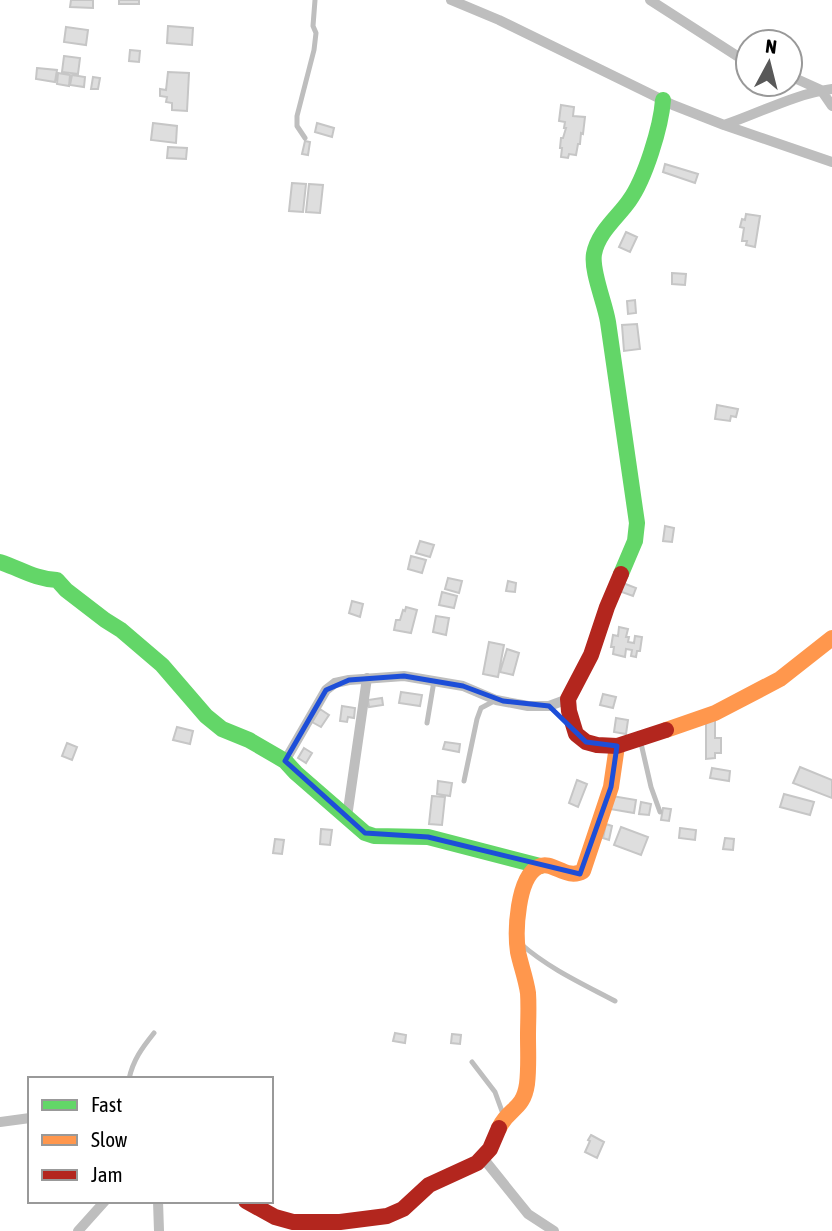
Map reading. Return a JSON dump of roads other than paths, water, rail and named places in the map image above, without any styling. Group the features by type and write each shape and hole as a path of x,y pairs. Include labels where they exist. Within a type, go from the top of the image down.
{"street":[{"path":"451,0 499,20 663,100 724,125 832,162"},
{"path":"650,0 734,53"},
{"path":"804,81 827,89"},
{"path":"724,125 794,97 827,89"},
{"path":"827,89 832,106"},
{"path":"663,100 662,117 640,181 630,200 598,242 594,254 607,318 637,523 635,541 607,607 591,655 568,699 572,723 576,733 586,742 597,745 617,746 640,739 715,713 746,698 780,679 832,638"},
{"path":"0,562 41,579 57,580 105,620 121,629 162,665 206,716 222,729 249,740 285,761 365,833 374,836 429,837 540,866"},
{"path":"285,761 326,690 335,683 404,676 463,686 496,700 528,706 549,706 568,699"},
{"path":"347,817 367,678"},
{"path":"549,706 572,723"},
{"path":"250,1203 283,1221 345,1221 394,1215 426,1187 470,1167 483,1158 505,1117 516,1111 524,1099 528,1069 529,998 516,939 517,914 524,890 532,872 540,866 548,864 574,875 583,871 611,788 617,746"},
{"path":"0,1122 28,1118"},
{"path":"483,1158 528,1214 554,1231"},
{"path":"78,1231 103,1203"},
{"path":"158,1203 159,1231"}],"lane":[{"path":"305,138 297,126 297,116 314,50 314,0"},
{"path":"428,723 434,681"},
{"path":"464,781 481,708 496,700"},
{"path":"640,739 660,812"},
{"path":"516,939 537,957 615,1001"},
{"path":"129,1077 138,1054 154,1033"},
{"path":"472,1062 495,1092 505,1117"}]}
